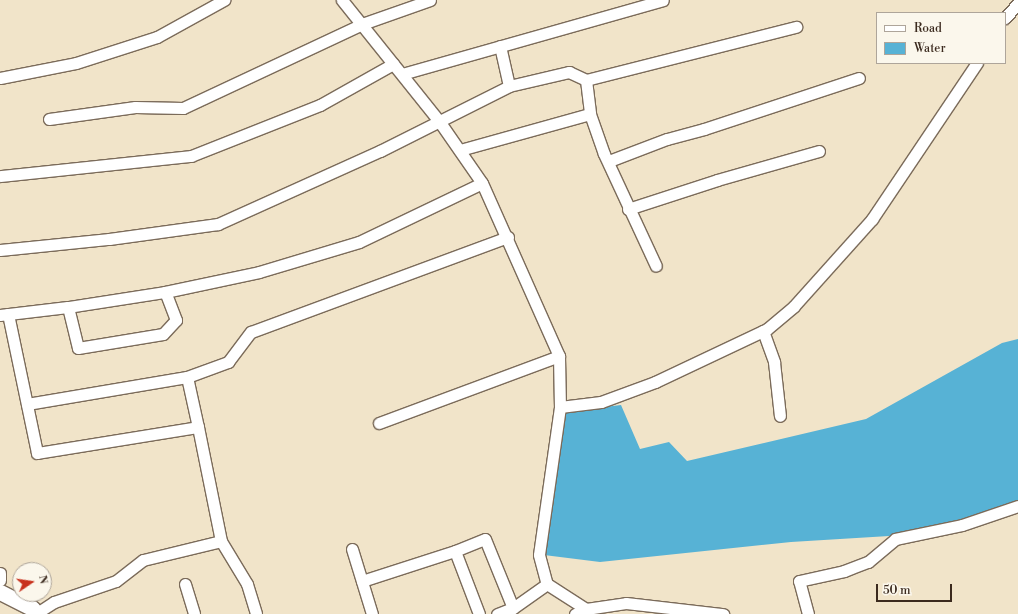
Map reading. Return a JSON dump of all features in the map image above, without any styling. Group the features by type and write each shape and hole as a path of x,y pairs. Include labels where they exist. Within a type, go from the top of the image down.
{"main road":[{"path":"0,592 32,608 37,614"}],"street":[{"path":"0,78 76,63 157,37 224,0"},
{"path":"342,0 439,121 482,183 508,237 559,356 560,407 539,555 547,584 587,612"},
{"path":"49,119 135,106 183,108 362,24 430,0"},
{"path":"402,74 663,0"},
{"path":"1006,17 1018,3"},
{"path":"586,80 796,28"},
{"path":"500,46 509,86"},
{"path":"0,176 191,156 320,105 394,64"},
{"path":"560,407 608,400 655,382 763,330 794,306 872,219 976,64"},
{"path":"0,250 109,239 218,224 380,151 509,86 569,72 581,75 586,80 590,114 604,154 609,161 628,210 656,266"},
{"path":"609,161 667,139 704,129 858,78"},
{"path":"460,150 590,114"},
{"path":"628,210 717,180 819,151"},
{"path":"198,427 37,453 27,404 4,314 68,307 165,292 259,272 359,242 482,183"},
{"path":"27,404 187,377 228,362 251,332 508,237"},
{"path":"68,307 78,348 163,334 176,320 165,292"},
{"path":"763,330 774,362 780,416"},
{"path":"379,423 559,356"},
{"path":"187,377 221,541 246,584 256,614"},
{"path":"808,614 800,581 844,571 868,562 895,539 962,525 1018,506"},
{"path":"362,581 455,552 485,539 513,608"},
{"path":"37,614 54,602 116,581 143,560 221,541"},
{"path":"352,549 372,614"},
{"path":"455,552 479,614"},
{"path":"0,573 0,580"},
{"path":"185,584 194,614"},
{"path":"497,614 513,608 547,584"},
{"path":"575,614 626,603 653,609 723,614"}],"water":[{"path":"1018,339 1018,506 889,536 791,542 600,562 544,555 563,412 621,405 640,449 669,442 687,461 866,419 1002,343"}]}
